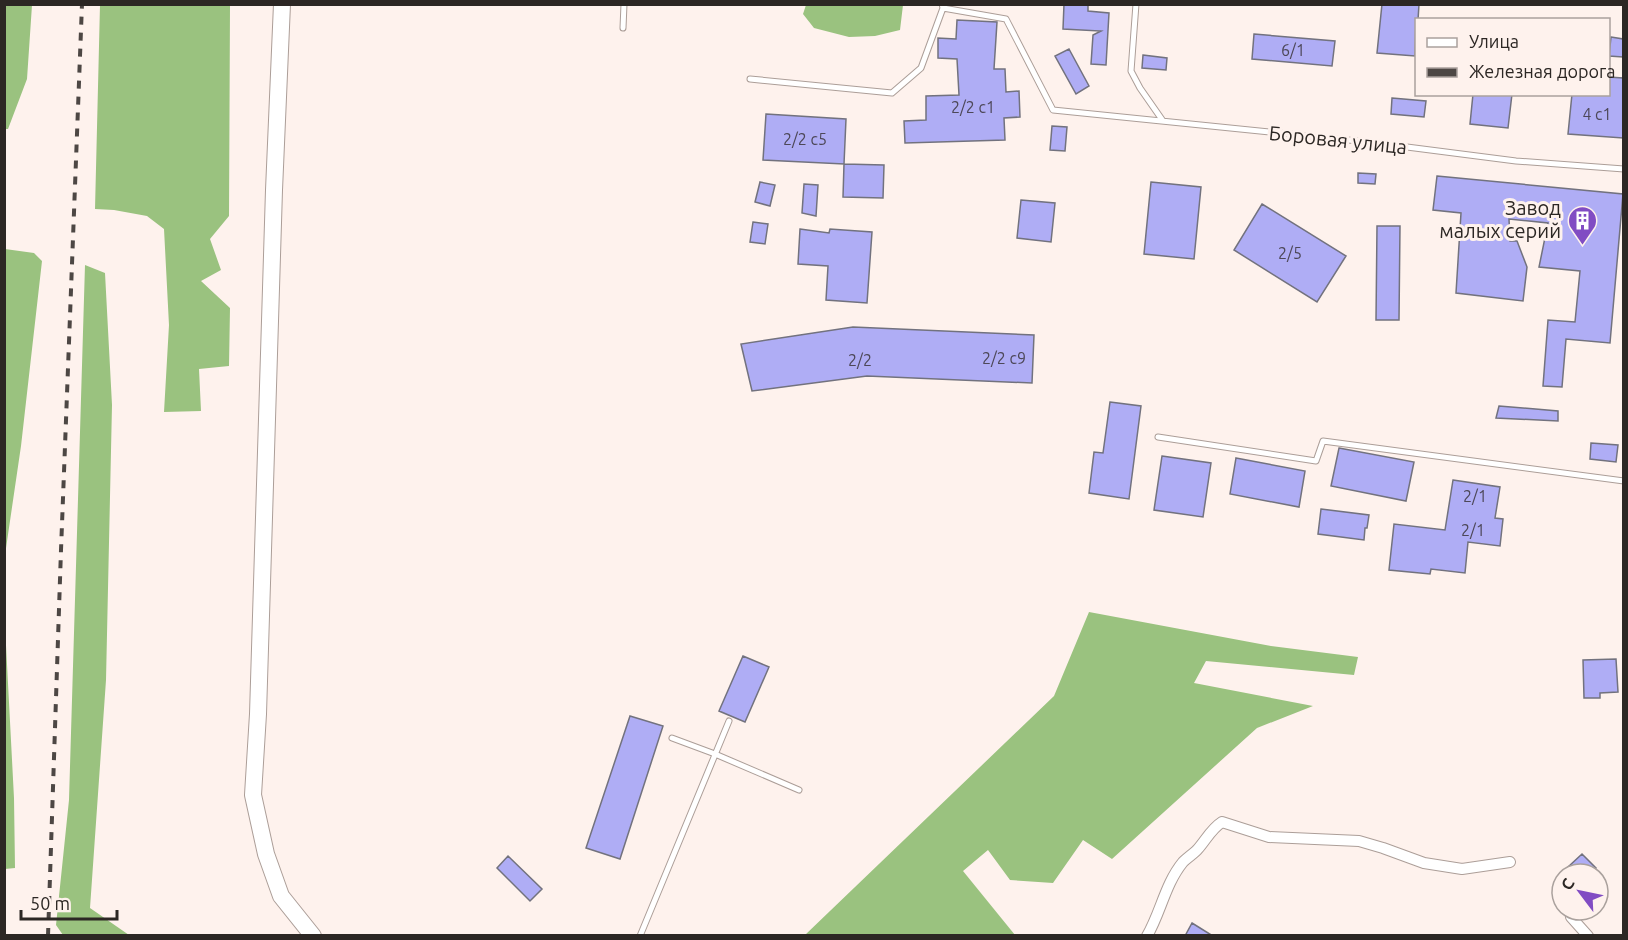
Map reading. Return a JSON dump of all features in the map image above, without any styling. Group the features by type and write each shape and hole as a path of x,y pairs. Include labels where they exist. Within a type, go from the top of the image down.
{"street":[{"path":"282,4 254,795 266,854 281,896 313,936"},
{"path":"1147,936 1183,861 1196,851 1214,828 1222,822 1269,837 1359,841 1424,863 1462,869 1510,862"},
{"path":"1575,922 1588,936"}],"lane":[{"path":"623,28 624,4"},
{"path":"1136,4 1131,71 1163,121"},
{"path":"750,79 892,93 921,68 942,6"},
{"name":"Боровая улица","path":"942,6 1006,19 1053,110 1368,142 1516,161 1623,170"},
{"path":"1158,437 1316,460 1323,441 1623,481"},
{"path":"640,936 729,721"},
{"path":"672,738 799,790"}],"green space":[{"path":"5,4 32,5 27,79 8,129 5,129"},
{"path":"100,5 230,5 229,216 210,239 221,270 201,281 230,308 229,366 199,369 201,411 164,412 169,325 164,229 147,216 95,209"},
{"path":"806,5 903,5 900,30 875,36 849,37 814,28 803,14"},
{"path":"5,249 34,253 42,261 21,446 5,555"},
{"path":"85,265 105,273 112,405 106,680 90,908 129,935 63,935 56,925 69,800"},
{"path":"1089,612 1271,646 1358,657 1354,675 1206,661 1194,683 1313,706 1257,728 1112,859 1083,840 1053,883 1010,880 988,850 963,871 1015,935 805,935 1054,696"},
{"path":"5,626 14,798 15,868 5,869"}],"building":[{"path":"1064,4 1088,4 1088,11 1109,13 1106,65 1091,64 1093,35 1101,31 1063,29"},
{"path":"1382,4 1419,4 1418,18 1415,18 1415,56 1377,53"},
{"path":"957,20 997,22 994,69 1005,69 1006,92 1019,91 1020,117 1004,118 1005,140 905,143 904,121 926,120 926,96 959,95 957,59 938,58 938,38 956,39"},
{"path":"1254,34 1335,41 1332,66 1252,59"},
{"path":"1611,37 1623,39 1623,57 1610,56"},
{"path":"1069,49 1089,86 1076,94 1055,56"},
{"path":"1143,55 1167,58 1166,70 1142,68"},
{"path":"1610,77 1623,78 1623,138 1568,134 1572,96 1610,96"},
{"path":"1473,96 1512,96 1508,128 1470,124"},
{"path":"1392,98 1426,101 1424,117 1391,114"},
{"path":"766,114 846,119 844,164 763,160"},
{"path":"1052,126 1067,127 1065,151 1050,150"},
{"path":"844,164 884,165 883,198 843,197"},
{"path":"1358,173 1376,174 1375,184 1358,183"},
{"name":"Завод малых серий","path":"1437,176 1623,194 1610,343 1566,339 1562,387 1543,386 1548,320 1575,322 1580,271 1539,267 1548,223 1509,219 1510,241 1517,241 1527,267 1523,301 1456,293 1461,213 1433,210"},
{"path":"760,182 775,185 770,206 755,202"},
{"path":"1151,182 1201,187 1194,259 1144,254"},
{"path":"804,184 818,185 816,216 802,213"},
{"path":"1021,200 1055,203 1051,242 1017,238"},
{"path":"1262,204 1346,256 1317,302 1234,250"},
{"path":"753,222 768,224 765,244 750,242"},
{"path":"1377,226 1400,226 1399,320 1376,320"},
{"path":"800,229 829,233 830,229 872,232 867,303 826,300 828,266 798,264"},
{"path":"853,327 1034,335 1032,383 867,376 752,391 741,344"},
{"path":"1110,402 1141,406 1129,499 1089,493 1094,452 1103,453"},
{"path":"1499,406 1558,411 1558,421 1496,418"},
{"path":"1591,443 1618,445 1616,462 1590,459"},
{"path":"1339,448 1414,462 1406,501 1331,486"},
{"path":"1162,456 1211,463 1203,517 1154,510"},
{"path":"1236,458 1305,471 1299,507 1230,494"},
{"path":"1453,480 1500,487 1495,518 1503,519 1500,546 1468,542 1465,573 1431,569 1430,574 1389,570 1394,524 1445,530"},
{"path":"1321,509 1369,515 1364,540 1318,534"},
{"path":"743,656 769,667 745,722 719,711"},
{"path":"1616,659 1618,692 1600,693 1600,698 1584,698 1583,660"},
{"path":"630,716 663,726 620,859 586,848"},
{"path":"1582,854 1590,862 1573,862"},
{"path":"508,856 542,889 530,901 497,868"},
{"path":"1192,923 1213,936 1185,936"}],"railway":[{"path":"48,936 82,4"}],"place":[{"name":"Завод малых серий","path":"1582,246"}]}
